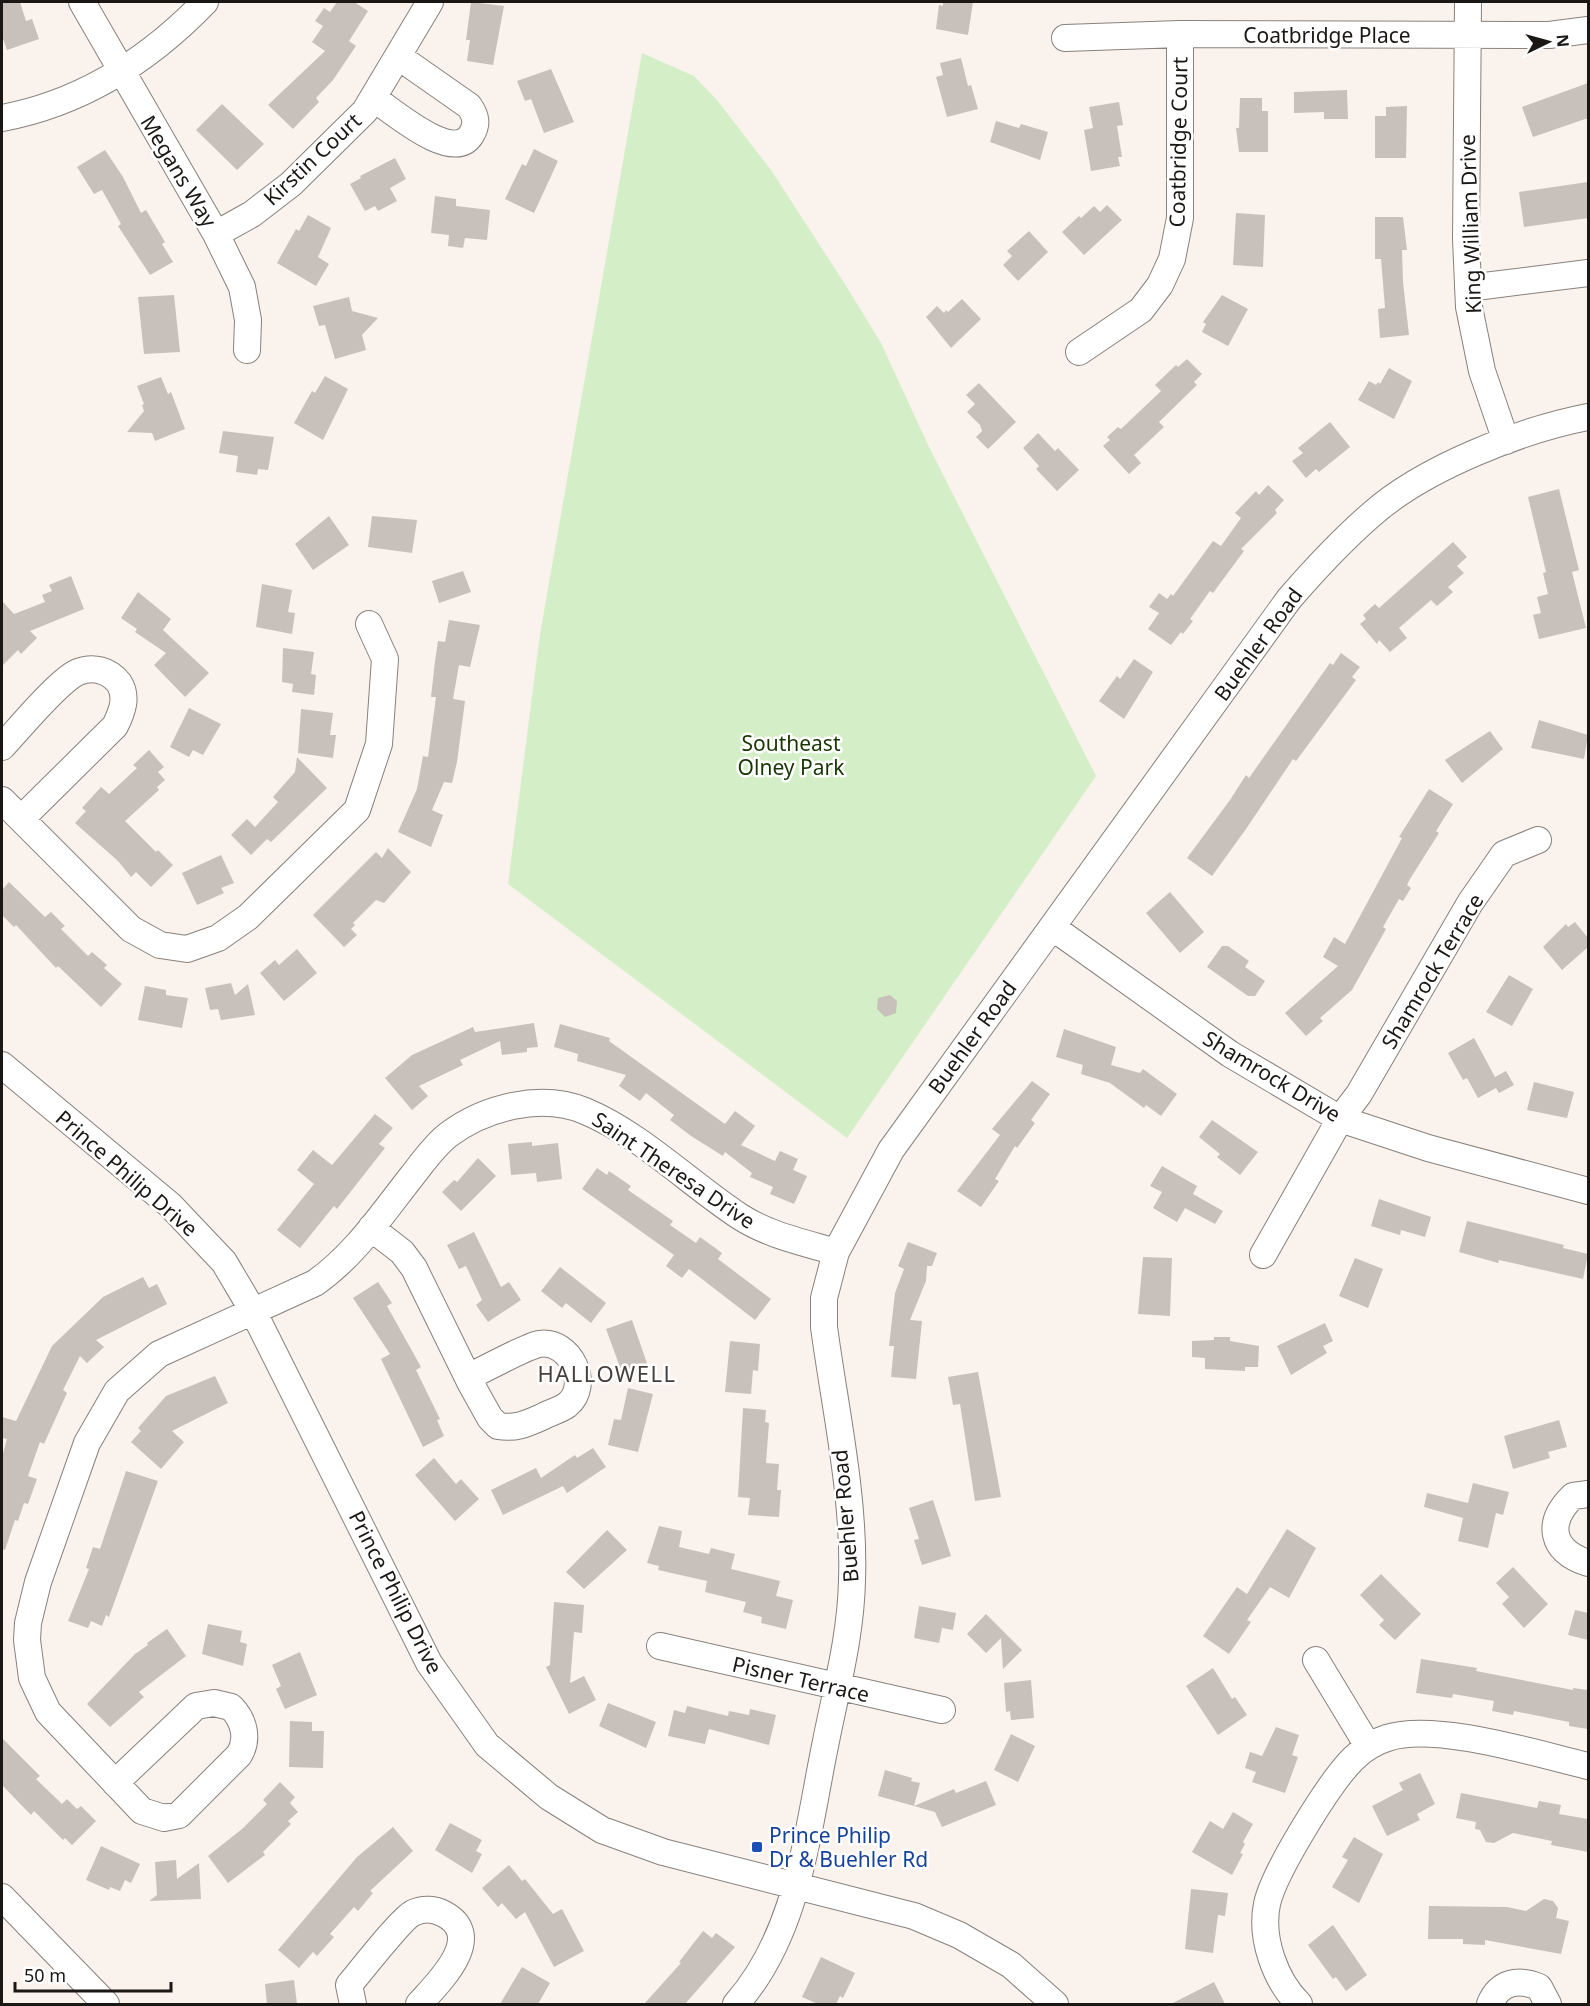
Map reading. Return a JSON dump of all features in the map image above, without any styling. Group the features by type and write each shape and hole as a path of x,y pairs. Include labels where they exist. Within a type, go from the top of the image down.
{"street":[{"name":"Megans Way","path":"82,2 216,234 242,287 248,320 247,350"},
{"path":"2,118 53,105 121,72 175,33 205,2"},
{"name":"Kirstin Court","path":"216,234 252,214 291,184 365,111 430,2"},
{"name":"King William Drive","path":"1468,2 1468,288 1482,371 1506,441"},
{"name":"Coatbridge Place","path":"1065,38 1180,34 1549,35 1588,30"},
{"name":"Coatbridge Court","path":"1080,352 1141,310 1160,285 1172,259 1180,218 1180,34"},
{"name":"Kirstin Court","path":"373,98 436,140 448,145 460,145 476,128 475,115 469,106 399,57"},
{"path":"1468,288 1588,273"},
{"name":"Buehler Road","path":"736,2004 750,1988 777,1943 796,1887 848,1637 852,1579 850,1515 824,1327 824,1298 836,1252 891,1150 1289,599 1315,569 1373,513 1407,489 1473,454 1506,441 1587,424"},
{"path":"2,800 131,929 160,945 187,949 218,938 248,917 357,810 379,744 385,659 369,624"},
{"path":"2,747 77,673 99,669 115,678 122,688 124,698 122,712 115,726 21,819"},
{"name":"Shamrock Terrace","path":"1263,1255 1340,1119 1359,1094 1470,903 1504,854 1538,840"},
{"name":"Shamrock Drive","path":"1052,927 1230,1054 1340,1119 1428,1148 1588,1191"},
{"name":"Prince Philip Drive","path":"2,1065 170,1205 224,1262 254,1311 429,1663 486,1745 549,1797 602,1830 638,1845 914,1916 959,1935 1011,1965 1055,2004"},
{"name":"Saint Theresa Drive","path":"115,1783 196,1706 223,1704 231,1707 241,1721 244,1741 239,1755 179,1815 164,1818 142,1811 58,1726 38,1693 32,1678 27,1641 32,1604 87,1443 117,1391 159,1354 315,1283 334,1270 430,1154 459,1127 513,1105 547,1103 583,1110 614,1126 740,1217 773,1234 836,1252"},
{"path":"371,1228 402,1252 414,1268 468,1377"},
{"path":"1588,1494 1573,1496 1561,1507 1555,1521 1555,1534 1570,1556 1588,1563"},
{"name":"Pisner Terrace","path":"660,1646 942,1710"},
{"path":"1316,1660 1368,1746"},
{"path":"1299,2004 1291,1997 1270,1957 1265,1931 1267,1904 1278,1874 1333,1782 1368,1746 1387,1738 1412,1732 1440,1734 1588,1766"},
{"path":"2,1897 106,2004"},
{"path":"353,2004 349,1985 412,1913 429,1909 446,1914 458,1929 461,1948 449,1971 419,2004"},
{"path":"1490,2004 1495,1992 1511,1982 1526,1981 1539,1987 1548,2004"}],"green space":[{"name":"Southeast Olney Park","path":"642,53 694,76 717,100 771,170 843,281 881,343 929,447 1096,776 847,1138 508,884 540,634"}],"building":[{"path":"2,2 20,2 26,21 32,19 39,39 7,50 2,36"},
{"path":"337,2 354,2 368,11 349,41 356,46 333,80 316,98 319,102 293,129 268,105 325,51 312,42 323,26 315,21 324,8 330,12"},
{"path":"471,2 504,6 493,65 467,61 470,40 466,40"},
{"path":"943,2 973,2 968,35 936,29 939,5 943,6"},
{"path":"961,58 968,86 971,85 978,109 947,117 936,77 943,75 940,63"},
{"path":"551,69 574,122 544,133 531,99 525,101 517,81"},
{"path":"1588,83 1588,118 1533,137 1522,107"},
{"path":"1347,90 1348,119 1324,119 1324,112 1294,113 1294,92"},
{"path":"1240,98 1262,98 1262,111 1268,111 1268,152 1239,152 1236,128 1239,128"},
{"path":"1119,102 1123,125 1117,126 1122,157 1118,157 1120,166 1091,171 1084,130 1093,128 1089,107"},
{"path":"222,104 264,144 237,170 196,130"},
{"path":"1407,106 1406,158 1375,158 1375,116 1386,116 1386,107"},
{"path":"996,121 1019,128 1021,124 1048,132 1040,160 990,142"},
{"path":"534,149 558,161 534,213 505,199 522,164 526,166"},
{"path":"105,150 123,177 141,213 146,210 165,242 162,244 173,262 150,275 118,226 121,224 102,190 94,194 77,167"},
{"path":"395,158 406,179 390,188 397,201 378,211 375,206 365,211 350,184 361,178 360,176"},
{"path":"1588,182 1588,218 1524,227 1519,192"},
{"path":"435,196 456,199 456,206 490,210 487,240 465,238 463,248 448,246 449,235 431,233"},
{"path":"1107,205 1122,220 1084,255 1062,232 1094,206 1100,212"},
{"path":"1236,213 1265,215 1263,267 1233,265"},
{"path":"308,215 331,228 318,257 329,264 316,286 277,263 296,229 299,231"},
{"path":"1375,217 1403,217 1407,250 1402,250 1403,282 1409,335 1380,338 1378,309 1385,308 1381,259 1375,259"},
{"path":"1029,231 1048,252 1018,281 1003,265 1012,256 1007,251"},
{"path":"174,295 180,352 144,354 138,297"},
{"path":"1222,295 1248,309 1228,346 1202,332 1206,324 1203,322"},
{"path":"349,297 352,311 378,318 362,335 366,350 335,359 325,325 319,326 313,306"},
{"path":"962,299 981,319 951,348 926,317 937,306 944,313 946,310 948,312"},
{"path":"1187,359 1202,374 1194,382 1197,385 1159,422 1164,427 1134,455 1141,463 1129,474 1103,446 1110,440 1107,437 1118,427 1121,429 1161,391 1155,385 1176,365 1178,367"},
{"path":"1389,368 1412,381 1394,419 1358,400 1369,381 1376,385 1378,382 1380,384"},
{"path":"325,376 348,389 323,440 294,423 312,391 315,393"},
{"path":"161,377 168,394 171,392 185,429 155,441 152,433 127,432 144,411 142,405 144,404 137,386"},
{"path":"979,383 1016,422 988,449 976,437 982,431 980,425 967,412 975,404 966,395"},
{"path":"1330,422 1350,447 1319,472 1316,469 1306,478 1292,461 1303,453 1298,448"},
{"path":"223,431 274,437 268,470 258,469 257,475 236,472 238,456 219,453"},
{"path":"1038,433 1055,451 1058,448 1079,470 1057,491 1036,469 1039,466 1023,448"},
{"path":"1268,485 1284,500 1275,510 1277,513 1241,549 1244,551 1213,593 1210,591 1190,619 1193,621 1183,634 1181,632 1171,645 1148,629 1159,613 1149,607 1159,593 1167,599 1171,594 1173,596 1213,541 1221,546 1241,518 1235,513 1256,491 1259,495"},
{"path":"1559,489 1579,570 1572,572 1586,628 1539,639 1533,615 1541,613 1537,597 1548,594 1543,573 1546,572 1528,497"},
{"path":"329,516 349,545 313,570 295,544"},
{"path":"372,516 417,520 412,553 368,547"},
{"path":"1453,542 1467,557 1457,566 1464,573 1448,587 1453,592 1437,606 1431,600 1399,628 1407,638 1390,652 1379,640 1377,644 1360,624 1366,619 1363,615 1375,604 1379,608"},
{"path":"463,571 471,592 439,603 432,581"},
{"path":"71,576 84,609 30,631 37,638 21,654 18,650 2,666 2,601 14,614 45,602 42,595 52,591 49,585"},
{"path":"262,584 292,590 288,612 295,613 292,634 256,627"},
{"path":"138,592 171,619 163,630 209,673 185,697 154,665 166,653 135,632 137,629 121,618"},
{"path":"449,620 480,625 470,667 459,665 453,699 465,701 457,762 452,783 444,782 432,810 443,815 431,847 398,832 417,789 423,756 428,757 436,697 431,697 438,641 445,642"},
{"path":"283,648 314,652 311,674 316,675 314,695 292,692 293,684 282,682"},
{"path":"1341,653 1360,667 1352,677 1356,680 1296,761 1293,759 1212,876 1187,858 1246,775 1249,778 1330,663 1333,665"},
{"path":"1134,659 1153,672 1124,719 1099,701 1117,676 1120,679"},
{"path":"189,708 221,724 203,755 193,750 189,757 170,747"},
{"path":"301,709 333,713 330,735 336,735 333,758 298,753"},
{"path":"1539,720 1588,735 1584,759 1531,748"},
{"path":"1490,731 1503,749 1462,783 1445,760"},
{"path":"149,750 164,767 158,772 165,780 157,787 159,790 125,821 156,852 158,850 173,865 151,887 136,872 131,877 118,861 75,823 86,811 82,808 101,787 109,794 137,768 133,765"},
{"path":"297,757 327,788 271,842 267,839 251,855 231,835 247,819 255,827 278,802 273,797 295,772"},
{"path":"1429,789 1453,804 1436,831 1439,833 1410,879 1407,885 1411,888 1403,901 1399,899 1383,927 1386,929 1352,990 1320,1018 1323,1021 1306,1036 1285,1013 1338,966 1323,957 1334,937 1345,944 1402,838 1399,837"},
{"path":"388,848 411,872 384,903 376,900 353,923 355,925 351,929 357,935 344,947 313,915 376,852 382,858"},
{"path":"221,855 234,883 221,888 224,893 197,905 182,873"},
{"path":"9,882 45,917 51,912 65,926 61,929 88,956 92,952 107,965 104,968 122,984 101,1007 58,966 56,968 16,925 14,927 2,915 2,890"},
{"path":"1170,892 1204,932 1180,953 1146,913"},
{"path":"1575,922 1588,938 1588,947 1562,970 1543,947 1566,924 1568,927"},
{"path":"1222,946 1228,946 1249,961 1245,967 1265,981 1255,996 1248,996 1207,967"},
{"path":"297,949 317,973 284,1001 260,973 275,960 279,965"},
{"path":"1509,975 1533,989 1512,1026 1486,1012"},
{"path":"231,983 235,995 248,984 255,1015 221,1020 218,1009 210,1010 205,988"},
{"path":"145,986 166,990 166,995 188,998 182,1028 138,1020"},
{"path":"890,995 897,1001 896,1013 885,1017 877,1009 878,998"},
{"path":"534,1023 538,1047 527,1048 527,1052 502,1055 500,1041 460,1060 463,1065 419,1086 428,1096 412,1110 385,1078 412,1055 473,1027 475,1032"},
{"path":"560,1024 610,1038 609,1041 725,1124 735,1111 755,1126 741,1145 775,1161 780,1151 798,1159 793,1170 807,1176 794,1204 770,1194 773,1187 750,1177 752,1173 725,1152 723,1156 691,1136 670,1120 674,1115 646,1093 640,1101 619,1086 626,1075 577,1061 578,1054 554,1047"},
{"path":"1064,1029 1116,1047 1111,1065 1140,1073 1143,1069 1177,1094 1161,1116 1146,1105 1144,1108 1110,1083 1081,1074 1083,1065 1056,1057"},
{"path":"1474,1038 1495,1077 1506,1071 1514,1085 1499,1093 1496,1088 1478,1098 1467,1078 1463,1080 1448,1053"},
{"path":"1032,1081 1050,1094 1031,1120 1035,1123 1017,1148 1015,1146 995,1179 999,1181 981,1207 957,1191 1000,1135 992,1129"},
{"path":"1534,1082 1574,1092 1567,1118 1527,1110"},
{"path":"375,1114 393,1128 379,1144 385,1148 337,1209 334,1206 300,1248 277,1230 314,1184 297,1170 313,1150 332,1165"},
{"path":"1212,1120 1258,1152 1240,1175 1217,1157 1220,1154 1199,1137"},
{"path":"532,1142 532,1146 558,1143 562,1179 537,1182 536,1173 511,1175 508,1144"},
{"path":"478,1158 496,1176 461,1211 442,1192 454,1180 457,1182"},
{"path":"1162,1166 1197,1186 1193,1194 1223,1211 1215,1224 1185,1208 1177,1222 1153,1208 1162,1192 1150,1186"},
{"path":"597,1168 607,1175 609,1171 631,1186 628,1190 673,1221 670,1225 696,1243 700,1237 722,1253 718,1259 771,1299 755,1320 689,1269 682,1278 666,1266 674,1255 582,1189"},
{"path":"1379,1199 1431,1217 1425,1237 1401,1230 1400,1235 1371,1226"},
{"path":"1467,1221 1564,1245 1563,1248 1588,1254 1583,1279 1499,1260 1498,1263 1459,1252"},
{"path":"474,1232 501,1287 509,1282 521,1300 488,1322 476,1305 482,1300 466,1266 459,1269 447,1245"},
{"path":"908,1242 937,1253 932,1266 927,1266 926,1281 910,1320 922,1321 916,1379 891,1377 894,1346 889,1346 895,1293 904,1269 898,1266"},
{"path":"1143,1257 1172,1258 1170,1316 1138,1314"},
{"path":"1355,1258 1383,1269 1368,1308 1339,1296"},
{"path":"560,1267 606,1303 591,1323 566,1303 562,1308 541,1291"},
{"path":"143,1277 149,1288 157,1284 167,1304 96,1340 104,1347 87,1363 80,1356 63,1390 67,1393 44,1444 40,1442 28,1476 37,1479 28,1504 24,1503 18,1521 15,1520 5,1550 2,1549 2,1457 7,1439 2,1438 2,1417 16,1421 52,1346 103,1297"},
{"path":"378,1282 392,1303 387,1306 421,1367 416,1370 440,1419 437,1420 444,1436 423,1447 381,1359 390,1354 353,1298"},
{"path":"632,1320 649,1369 624,1378 606,1329"},
{"path":"1325,1323 1333,1341 1323,1346 1327,1353 1291,1375 1277,1346"},
{"path":"1214,1337 1230,1337 1230,1341 1259,1346 1258,1367 1245,1367 1245,1371 1205,1369 1205,1358 1192,1357 1192,1341 1214,1340"},
{"path":"730,1341 760,1344 758,1371 753,1370 751,1394 725,1392"},
{"path":"978,1372 1001,1497 975,1501 960,1404 953,1405 948,1377"},
{"path":"215,1376 228,1403 172,1431 184,1442 161,1469 131,1442 141,1431 138,1428 166,1396"},
{"path":"628,1388 653,1394 638,1452 608,1445 614,1419 621,1420"},
{"path":"743,1408 766,1410 765,1422 769,1423 766,1463 779,1464 777,1490 781,1490 779,1517 748,1515 750,1498 738,1497"},
{"path":"1559,1420 1567,1447 1548,1452 1550,1458 1513,1469 1504,1436"},
{"path":"593,1448 606,1467 567,1493 563,1486 503,1515 491,1490 536,1468 541,1478 575,1455 577,1458"},
{"path":"434,1458 456,1484 461,1479 479,1499 455,1521 415,1475"},
{"path":"126,1471 158,1481 109,1617 106,1615 102,1626 91,1621 88,1628 68,1621 89,1569 86,1568 93,1547 100,1549"},
{"path":"1473,1483 1509,1492 1503,1515 1496,1513 1488,1548 1458,1541 1463,1518 1424,1507 1427,1493 1468,1503"},
{"path":"933,1500 951,1556 922,1565 914,1540 919,1539 909,1508"},
{"path":"659,1526 682,1531 679,1547 709,1554 711,1548 735,1554 731,1569 780,1581 776,1596 793,1600 786,1629 761,1623 762,1617 743,1612 746,1602 705,1592 707,1581 658,1570 659,1566 647,1563"},
{"path":"1287,1529 1316,1548 1289,1598 1270,1587 1247,1620 1251,1622 1229,1654 1203,1636 1237,1587 1247,1594"},
{"path":"607,1530 627,1550 584,1589 566,1572"},
{"path":"1513,1567 1548,1604 1524,1628 1502,1604 1509,1597 1496,1583"},
{"path":"1381,1574 1421,1614 1395,1640 1379,1625 1384,1620 1360,1595"},
{"path":"554,1602 584,1605 582,1633 574,1632 570,1683 584,1676 596,1700 569,1714 546,1667 550,1665"},
{"path":"919,1606 956,1613 953,1630 942,1628 939,1643 914,1638"},
{"path":"1575,1610 1588,1613 1588,1640 1568,1635"},
{"path":"986,1614 1022,1650 1003,1669 1001,1638 986,1653 967,1634"},
{"path":"208,1624 242,1631 240,1642 247,1644 243,1666 202,1654"},
{"path":"167,1629 186,1656 139,1692 144,1697 110,1727 87,1704 135,1654"},
{"path":"300,1652 317,1695 285,1709 276,1689 281,1686 272,1665"},
{"path":"1421,1659 1477,1668 1476,1671 1573,1690 1573,1688 1588,1690 1588,1729 1569,1726 1569,1722 1514,1711 1513,1715 1492,1711 1494,1701 1453,1694 1452,1698 1416,1693"},
{"path":"1213,1668 1232,1699 1235,1697 1247,1715 1218,1735 1186,1686"},
{"path":"1031,1680 1034,1718 1011,1720 1010,1711 1006,1712 1004,1683"},
{"path":"608,1703 656,1722 646,1748 599,1726"},
{"path":"687,1706 728,1716 729,1711 749,1715 750,1709 776,1715 769,1745 709,1729 705,1744 668,1736 674,1710 685,1713"},
{"path":"290,1721 312,1722 312,1731 324,1731 323,1768 289,1767"},
{"path":"1276,1727 1299,1735 1292,1755 1298,1757 1285,1793 1252,1782 1256,1772 1245,1768 1250,1752 1262,1756"},
{"path":"1011,1734 1035,1746 1018,1782 994,1770"},
{"path":"2,1738 40,1776 36,1779 62,1804 67,1799 77,1809 81,1806 96,1821 72,1845 65,1838 63,1840 34,1811 31,1815 2,1785"},
{"path":"885,1770 912,1778 911,1781 920,1783 914,1806 878,1796"},
{"path":"1420,1773 1435,1804 1417,1814 1420,1820 1387,1836 1372,1806 1403,1790 1399,1783"},
{"path":"986,1781 996,1805 942,1827 935,1812 914,1806 954,1789 956,1793"},
{"path":"280,1782 295,1797 290,1803 298,1812 288,1821 291,1824 263,1852 265,1855 228,1883 208,1856 242,1829 267,1804 263,1800"},
{"path":"1461,1793 1537,1808 1539,1801 1561,1805 1559,1814 1588,1819 1588,1852 1551,1845 1552,1841 1513,1833 1494,1843 1486,1842 1480,1830 1475,1829 1476,1822 1456,1818"},
{"path":"1233,1812 1253,1824 1243,1842 1245,1844 1240,1853 1243,1854 1232,1875 1192,1852 1210,1821 1223,1829"},
{"path":"450,1823 482,1840 476,1851 482,1854 472,1873 435,1850"},
{"path":"393,1827 413,1851 370,1891 373,1893 358,1911 354,1907 330,1934 334,1937 317,1956 313,1952 299,1968 278,1950 357,1857"},
{"path":"1354,1837 1383,1854 1359,1903 1332,1887 1348,1860 1342,1857"},
{"path":"101,1846 140,1864 131,1883 125,1880 120,1891 110,1887 109,1890 86,1880"},
{"path":"176,1860 177,1879 199,1863 201,1899 149,1901 157,1895 155,1862"},
{"path":"509,1865 522,1881 525,1879 553,1914 562,1909 584,1951 554,1967 525,1912 516,1919 502,1903 498,1907 482,1888"},
{"path":"1191,1889 1228,1893 1225,1916 1218,1915 1213,1953 1185,1949"},
{"path":"1544,1899 1553,1901 1558,1908 1556,1918 1569,1921 1561,1954 1485,1940 1485,1945 1463,1944 1463,1939 1428,1939 1429,1906 1507,1907 1526,1911"},
{"path":"1333,1925 1367,1975 1346,1991 1336,1977 1333,1979 1308,1945"},
{"path":"703,1931 712,1938 716,1933 735,1947 685,2004 644,2004 681,1963 679,1962"},
{"path":"821,1957 855,1973 843,1998 840,1996 836,2004 818,2004 802,1997"},
{"path":"522,1967 550,1983 538,2004 500,2004"},
{"path":"294,1980 297,2004 267,2004 265,1984"},
{"path":"1214,1982 1225,2004 1171,2004"}],"place":[{"name":"Prince Philip Dr & Buehler Rd","path":"757,1847"}],"district":[{"name":"HALLOWELL","path":"607,1373"}]}
